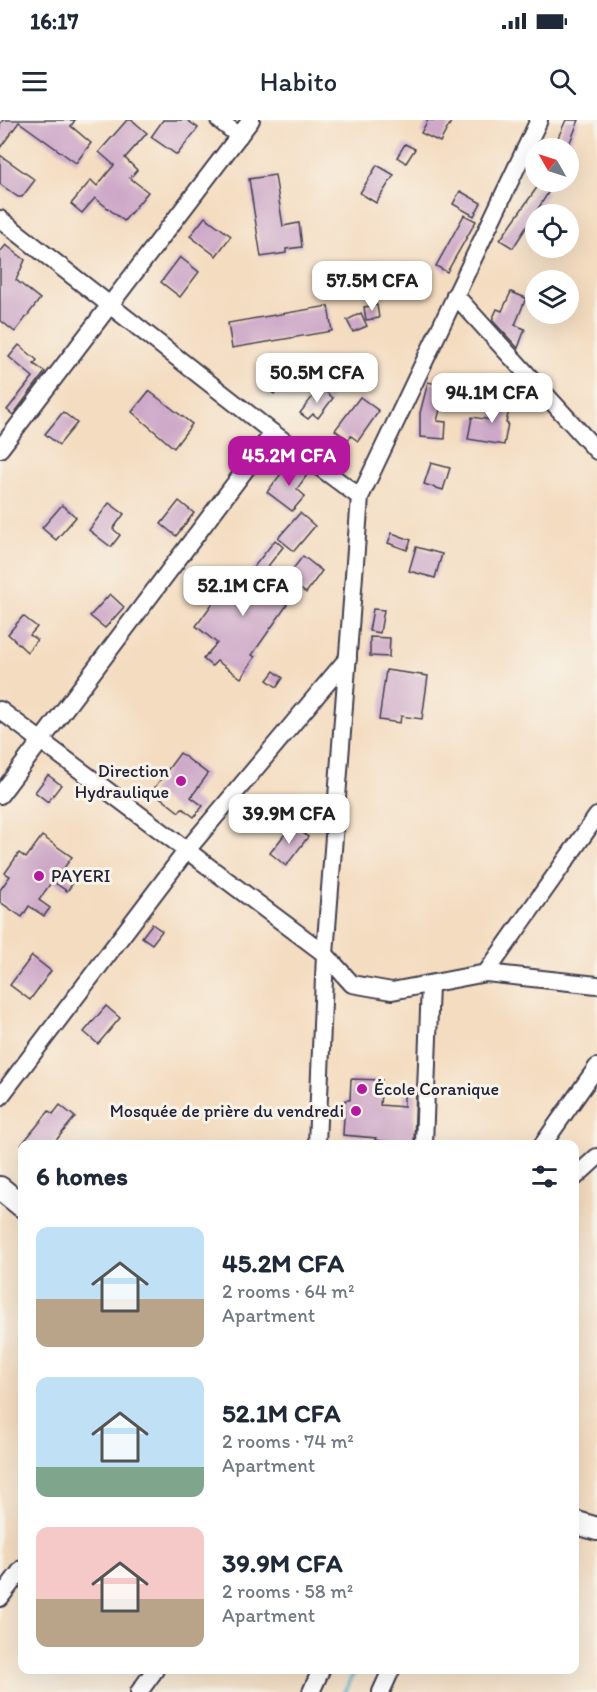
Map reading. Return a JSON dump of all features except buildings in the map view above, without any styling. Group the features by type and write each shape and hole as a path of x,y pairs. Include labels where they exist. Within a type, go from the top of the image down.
{"street":[{"path":"219,120 239,136"},
{"path":"0,449 251,120"},
{"path":"317,1140 325,954 360,496 539,120"},
{"path":"0,219 273,433 360,496"},
{"path":"455,295 597,451"},
{"path":"0,795 273,433"},
{"path":"0,1097 187,850 348,658"},
{"path":"0,710 325,954 352,984 392,991 486,973 597,985"},
{"path":"486,973 597,816"},
{"path":"424,1140 430,984"},
{"path":"546,1140 597,1067"},
{"path":"579,1173 597,1157"},
{"path":"0,1188 18,1203"},
{"path":"579,1524 597,1529"},
{"path":"0,1598 18,1574"},
{"path":"139,1692 152,1674"},
{"path":"311,1692 319,1674"},
{"path":"381,1692 389,1674"}],"waterway":[{"path":"345,1692 353,1674"}],"place":[{"name":"Direction Hydraulique","path":"181,781"},
{"name":"PAYERI","path":"39,876"},
{"name":"École Coranique","path":"362,1089"},
{"name":"Mosquée de prière du vendredi","path":"356,1111"}]}
